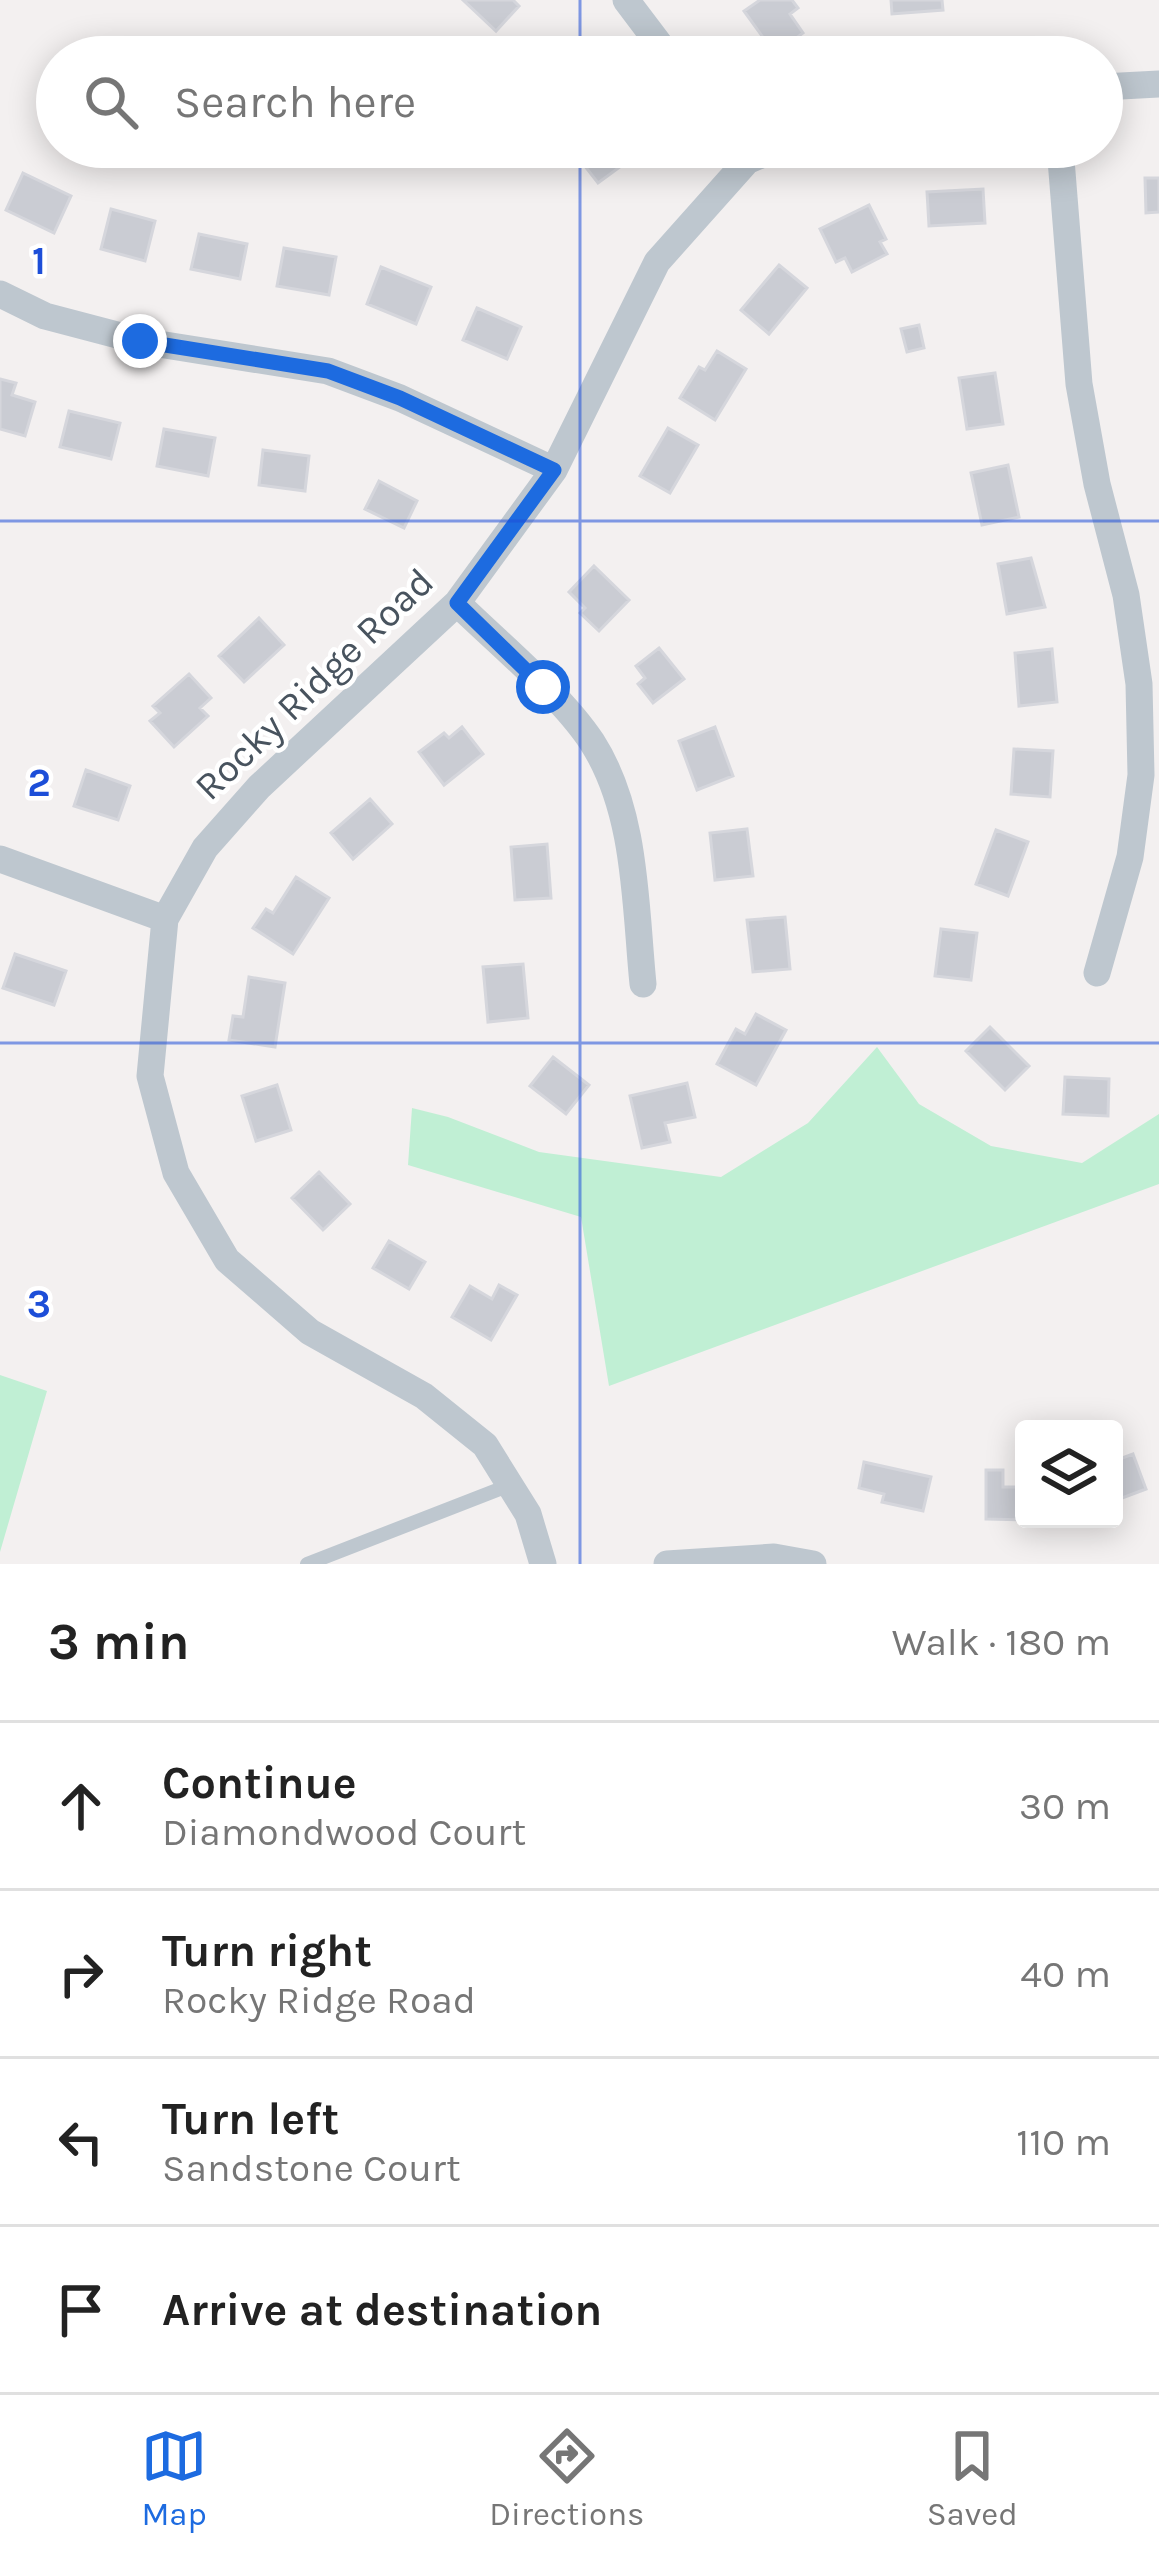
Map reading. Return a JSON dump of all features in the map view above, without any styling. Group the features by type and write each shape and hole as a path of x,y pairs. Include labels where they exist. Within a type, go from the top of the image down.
{"street":[{"path":"626,0 653,36"},
{"path":"1123,85 1159,84"},
{"name":"Rocky Ridge Road","path":"543,1564 528,1514 485,1445 424,1396 310,1332 227,1259 176,1173 150,1076 165,919 205,848 259,787 457,603 554,470 657,262 731,168"},
{"path":"1062,168 1079,384 1097,484 1126,595 1139,684 1141,775 1130,857 1096,973"},
{"path":"0,294 45,316 140,341 328,371 400,398 554,470"},
{"path":"457,603 591,741 616,791 629,851 643,984"},
{"path":"0,859 165,919"},
{"path":"667,1564 774,1557 813,1564"}],"lane":[{"path":"308,1564 510,1485"}],"green space":[{"path":"877,1047 919,1104 991,1146 1082,1163 1159,1114 1159,1184 609,1386 581,1217 408,1165 412,1108 539,1152 721,1177 808,1123"},
{"path":"0,1375 47,1391 0,1552"}],"building":[{"path":"463,0 513,0 519,6 496,31"},
{"path":"760,0 792,0 798,8 790,14 803,33 762,36 744,11"},
{"path":"891,0 942,0 943,10 892,14"},
{"path":"586,168 618,168 598,183"},
{"path":"23,173 71,196 54,233 6,210"},
{"path":"1145,178 1159,178 1159,212 1146,213"},
{"path":"983,189 985,223 929,226 927,192"},
{"path":"869,205 886,239 880,242 887,254 852,272 845,258 836,262 820,229"},
{"path":"111,209 155,221 145,261 101,249"},
{"path":"199,234 247,244 240,279 191,269"},
{"path":"284,248 336,257 329,295 277,286"},
{"path":"779,265 807,288 769,334 741,310"},
{"path":"381,267 431,287 416,324 367,304"},
{"path":"477,308 521,327 507,359 463,340"},
{"path":"919,325 924,348 907,352 901,329"},
{"path":"717,351 746,369 715,420 680,398 699,367 705,370"},
{"path":"995,373 1003,424 967,429 959,378"},
{"path":"0,379 16,383 12,395 35,402 25,436 0,429"},
{"path":"69,411 120,423 111,459 60,447"},
{"path":"668,428 698,445 670,493 640,476"},
{"path":"164,429 215,438 208,476 157,466"},
{"path":"263,450 309,456 305,491 259,485"},
{"path":"1008,465 1019,517 982,525 971,473"},
{"path":"379,481 417,501 404,528 365,509"},
{"path":"1031,558 1045,607 1007,614 998,564"},
{"path":"594,566 629,600 599,631 580,613 585,608 569,592"},
{"path":"259,618 284,645 244,682 219,656"},
{"path":"659,648 684,679 653,703 638,684 645,678 636,666"},
{"path":"1052,649 1057,702 1019,706 1015,653"},
{"path":"189,674 211,698 200,708 208,716 174,747 150,721 160,713 153,706"},
{"path":"462,727 483,754 444,785 419,752 444,733 449,738"},
{"path":"715,727 733,776 697,790 679,741"},
{"path":"1014,749 1053,751 1050,797 1011,794"},
{"path":"86,770 130,786 118,820 74,806"},
{"path":"370,799 392,824 353,859 331,833"},
{"path":"747,829 753,876 715,880 710,833"},
{"path":"996,830 1028,842 1008,896 976,884"},
{"path":"547,844 551,898 515,900 511,847"},
{"path":"296,877 329,898 293,954 253,928 266,909 273,913"},
{"path":"785,917 790,969 753,972 747,920"},
{"path":"941,929 977,933 971,980 935,976"},
{"path":"15,954 66,971 54,1005 3,988"},
{"path":"523,964 528,1018 488,1022 483,967"},
{"path":"249,977 285,983 275,1047 229,1040 233,1016 243,1017"},
{"path":"756,1014 786,1030 756,1085 717,1064 736,1029 745,1034"},
{"path":"990,1027 1029,1066 1005,1090 966,1051"},
{"path":"553,1057 589,1085 566,1114 530,1086"},
{"path":"1065,1077 1109,1079 1108,1116 1063,1114"},
{"path":"687,1083 695,1117 665,1123 670,1142 642,1148 630,1096"},
{"path":"277,1085 291,1130 256,1141 242,1096"},
{"path":"319,1172 350,1204 323,1230 292,1198"},
{"path":"389,1241 425,1262 409,1289 373,1268"},
{"path":"499,1285 517,1295 491,1340 452,1317 470,1286 492,1299"},
{"path":"1133,1454 1146,1489 1123,1498 1123,1458"},
{"path":"864,1462 931,1477 923,1511 882,1502 884,1494 859,1488"},
{"path":"986,1470 1003,1470 1003,1487 1015,1487 1015,1520 986,1519"}],"route":[{"path":"140,341 328,371 400,398 554,470 457,603 543,687"}]}
